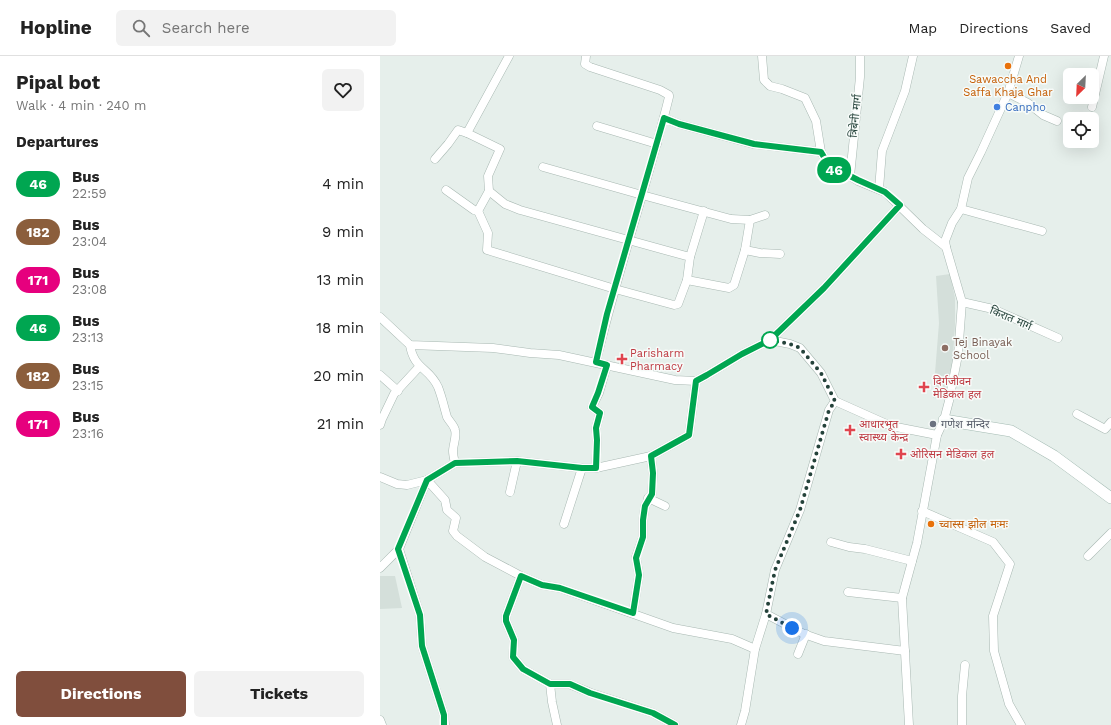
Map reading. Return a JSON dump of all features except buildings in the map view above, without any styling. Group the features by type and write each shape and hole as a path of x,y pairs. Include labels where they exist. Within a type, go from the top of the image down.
{"street":[{"path":"467,133 509,56"},
{"path":"586,56 585,64 590,67 660,90 670,97 614,289 596,362"},
{"path":"762,56 764,80 770,86 805,98 816,121 821,152 831,169 885,192 923,229 946,247"},
{"name":"त्रिबेनी मार्ग","path":"850,176 860,77 860,56"},
{"path":"879,189 882,152 905,91 913,56"},
{"path":"909,725 902,598 912,561 937,435 944,420 949,401 958,355 962,302 946,247 946,241 952,224 961,209 968,178 982,152 1008,93 1019,56"},
{"path":"1092,107 1104,56"},
{"path":"1008,93 1028,103 1043,115 1057,121"},
{"path":"664,118 679,124 754,144 821,152"},
{"path":"597,126 657,144"},
{"path":"435,159 458,130 500,149 488,176 489,191 478,210"},
{"path":"543,168 731,218 750,220 765,215"},
{"path":"446,190 474,210 478,210"},
{"path":"489,191 505,204 520,210 690,257"},
{"path":"380,317 410,345 493,348 559,355 675,380 696,381 742,354 770,340 824,288 900,205"},
{"path":"961,209 1042,231"},
{"path":"478,210 488,232 487,250 614,289 674,305 678,304 687,280 690,257 704,211"},
{"path":"687,280 729,288 734,285 745,250 750,220"},
{"path":"745,250 760,253 780,254"},
{"name":"किरात मार्ग","path":"962,302 993,309 1058,338"},
{"path":"770,340 790,344 800,348 821,373 835,401 891,426 937,435"},
{"path":"410,345 411,355 419,367 428,373 434,380 439,389 448,418 455,430 453,452 455,463"},
{"path":"596,468 596,428 600,413 592,407 607,365"},
{"path":"380,425 394,394 419,367"},
{"path":"380,375 398,390"},
{"path":"380,477 397,484 407,485 427,480 455,463 517,461 582,468 596,468 651,456 689,435 696,381"},
{"path":"741,725 745,711 755,648 766,614 775,570 800,510 829,410 835,401"},
{"path":"1078,414 1105,429 1111,422"},
{"path":"944,420 1011,431 1054,456 1111,498"},
{"path":"633,613 639,575 636,558 643,537 645,506 648,498 652,494 653,473 651,456"},
{"path":"510,492 517,461"},
{"path":"564,524 582,468"},
{"path":"380,568 398,549 427,480"},
{"path":"427,480 445,500 447,510 456,518 453,531 457,536 485,557 521,576 542,585 560,588 673,628 732,640 755,648"},
{"path":"648,498 664,506"},
{"path":"922,511 993,542 1010,564 993,616 994,651 1009,704 1020,725"},
{"path":"1088,556 1111,533"},
{"path":"831,542 912,561"},
{"path":"398,549 420,615 422,646 444,715 444,725"},
{"path":"521,576 506,616 506,621 514,640 513,657 523,669 550,684 570,684 590,693 653,713 675,725"},
{"path":"848,592 902,598"},
{"path":"766,614 806,634 824,641 905,652"},
{"path":"798,654 806,634"},
{"path":"962,725 962,696 965,665"},
{"path":"550,684 557,725"},
{"path":"380,720 382,725"}],"shaded area":[{"name":"Tej Binayak School","path":"950,274 955,298 952,371 946,399 933,398 939,323 936,276"},
{"path":"380,576 395,576 402,608 380,609"}],"bus line":[{"name":"46","path":"444,725 444,715 422,646 420,615 408,583 398,549 427,480 455,463 517,461 582,468 596,468 596,428 600,413 592,407 607,365 596,362 607,314 664,118 679,124 754,144 821,152 831,169 885,192 900,205 824,288 770,340 742,354 696,381 689,435 651,456 653,473 652,494 648,498 645,506 643,537 640,550 636,558 639,575 634,598 633,613 603,604 560,588 542,585 521,576 506,616 506,621 514,640 515,649 513,657 523,669 550,684 570,684 590,693 653,713 675,725"}],"place":[{"name":"Sawaccha And Saffa Khaja Ghar","path":"1008,66"},
{"name":"Canpho","path":"997,107"},
{"name":"Tej Binayak School","path":"945,348"},
{"name":"Parisharm Pharmacy","path":"622,359"},
{"name":"दिर्गजीवन मेडिकल हल","path":"924,387"},
{"name":"गणेश मन्दिर","path":"933,424"},
{"name":"आधारभूत स्वास्थ्य केन्द्र","path":"850,430"},
{"name":"ओरिसन मेडिकल हल","path":"901,454"},
{"name":"च्वास्स झोल मःमः","path":"931,524"}],"route":[{"path":"770,340 790,344 800,348 821,373 835,401 829,410 800,510 775,570 766,614 792,628"}]}
